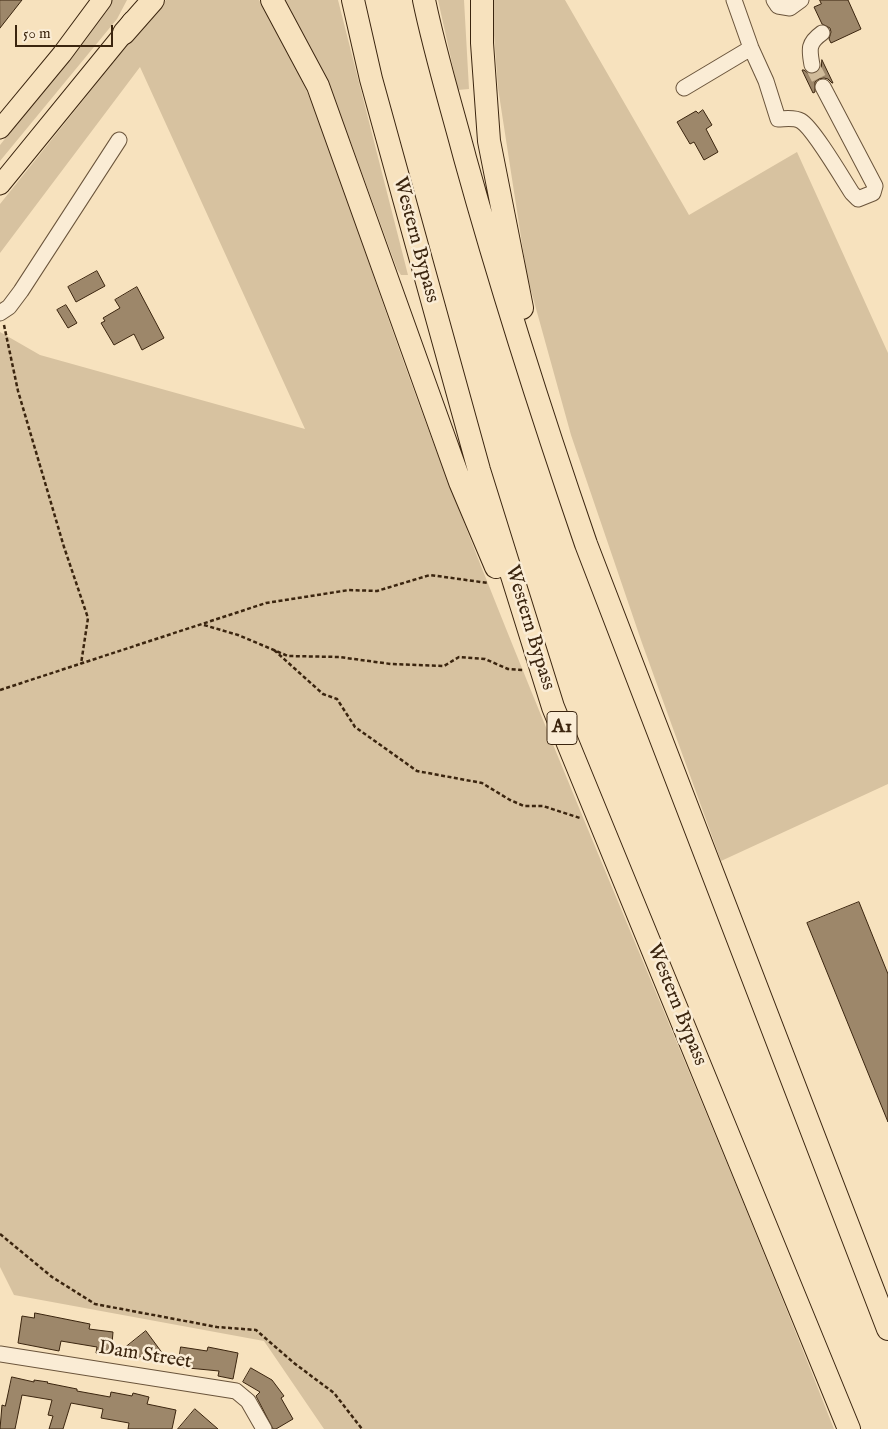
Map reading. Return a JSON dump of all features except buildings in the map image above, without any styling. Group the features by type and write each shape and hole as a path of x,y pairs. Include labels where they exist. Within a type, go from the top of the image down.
{"highway":[{"path":"124,33 153,0"},
{"path":"272,0 318,86 460,482 553,707"},
{"name":"Western Bypass","path":"353,0 371,79 479,470 553,707 849,1429"},
{"path":"424,0 433,41 485,230 545,425 590,553 888,1328"},
{"path":"482,0 482,43 489,141 545,425"}],"main road":[{"path":"0,129 62,54 102,0"},
{"path":"0,185 124,33 147,0"}],"street":[{"path":"734,0 751,48 766,81 778,119 791,118 802,121 858,199 873,193 875,186 823,88"},
{"path":"774,0 778,6 790,8 800,0"},
{"path":"812,65 809,50 814,39 822,33"},
{"path":"684,88 751,48"},
{"path":"1,313 9,307 21,291 119,140"},
{"name":"Dam Street","path":"0,1354 236,1391 248,1401 264,1429"}],"path":[{"path":"1,313 18,391 64,547 88,618 81,664"},
{"path":"0,690 266,603 349,590 377,591 430,575 503,586"},
{"path":"202,624 238,635 288,656 339,657 410,665 444,666 459,657 485,659 508,668 539,671"},
{"path":"274,650 323,694 337,699 355,727 417,771 482,784 524,806 543,806 601,823"},
{"path":"0,1234 52,1277 95,1304 217,1327 256,1330 294,1363 334,1393 362,1429"}],"shaded area":[{"path":"112,0 127,0 117,19 0,161 0,145 100,19"},
{"path":"166,0 259,0 294,63 317,114 418,401 481,566 581,813 735,1182 834,1429 324,1429 264,1341 14,1295 0,1267 0,332 40,355 305,429 140,67 0,253 0,204 141,28"},
{"path":"283,0 338,0 408,275 401,275 397,269 351,143 330,94"},
{"path":"438,0 464,0 469,89 458,90"},
{"path":"494,0 565,0 689,215 797,152 888,353 888,784 721,861 642,643 571,435 527,276 498,88 493,22"}],"tunnel":[{"path":"812,65 823,87"}]}
